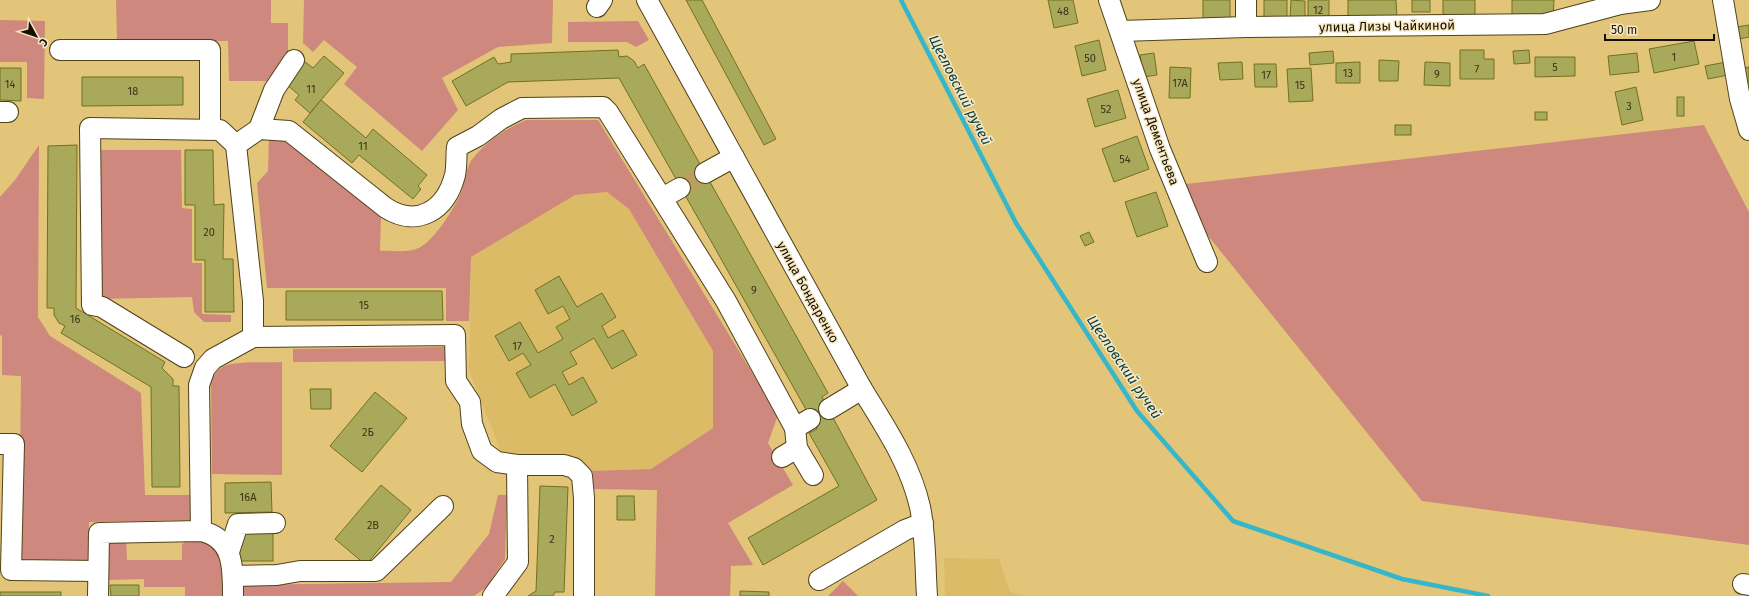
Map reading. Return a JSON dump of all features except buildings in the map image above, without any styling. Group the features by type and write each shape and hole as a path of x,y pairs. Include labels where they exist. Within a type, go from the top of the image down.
{"street":[{"name":"улица Бондаренко","path":"647,0 862,389 897,446 915,488 923,523 927,596"},
{"name":"улица Дементьева","path":"1109,0 1121,31 1160,148 1207,262"},
{"path":"1246,0 1246,27"},
{"name":"улица Лизы Чайкиной","path":"1121,31 1246,27 1544,24 1620,4 1650,0"},
{"path":"1723,0 1740,99 1749,130"},
{"path":"60,50 210,50 210,129"},
{"path":"236,145 259,129 274,90 294,60"},
{"path":"259,129 290,132 386,208 398,216 409,218 429,212 444,200 455,174 457,147 478,136 501,119 522,108 603,107 611,116 803,423 789,452 813,475"},
{"path":"184,357 102,307 92,305 90,128 220,130 236,145 253,301 253,337"},
{"path":"705,173 734,157"},
{"path":"662,198 680,188"},
{"path":"201,531 200,385 205,368 213,359 253,337 455,335 456,381 470,402 472,424 482,451 496,462 517,465 564,465 574,468 582,476 584,498 584,596"},
{"path":"829,409 862,389"},
{"path":"0,444 14,444 11,570 98,571"},
{"path":"493,596 518,562 517,465"},
{"path":"233,576 277,575 300,571 376,571 442,506"},
{"path":"233,596 233,576 229,552 238,524 275,523"},
{"path":"819,580 905,530 923,523"},
{"path":"98,596 99,533 210,532 229,552"}],"shaded area":[{"path":"116,0 271,0 271,23 288,23 288,51 268,81 229,81 228,41 117,41"},
{"path":"304,0 553,0 552,43 498,47 442,78 458,110 422,151 344,84 357,67 324,40 313,52 303,43"},
{"path":"0,20 45,21 44,99 27,98 27,62 0,62"},
{"path":"638,21 649,40 636,47 627,42 568,42 568,22"},
{"path":"526,120 598,120 778,415 768,443 793,485 728,523 753,565 731,566 730,596 655,596 657,490 589,489 589,471 651,469 713,428 713,351 629,209 607,192 575,195 471,257 469,321 446,321 446,288 267,288 257,183 268,171 269,135 281,136 381,217 380,251 408,251 423,246 443,224 459,197 469,164 477,154 496,137"},
{"path":"1704,125 1749,212 1749,545 1422,501 1168,186"},
{"path":"39,145 38,317 50,336 141,393 145,495 193,495 193,520 89,522 88,560 19,561 21,376 2,375 2,336 0,335 0,197 15,180"},
{"path":"99,150 181,150 182,208 192,209 192,263 202,263 202,314 231,315 231,322 204,322 194,312 192,297 98,299"},
{"path":"607,192 629,209 713,351 713,429 651,469 589,471 503,457 469,370 471,257 575,195"},
{"path":"445,347 445,361 293,362 293,349"},
{"path":"250,362 282,362 282,475 212,474 211,384 214,375 226,365"},
{"path":"498,495 507,495 505,559 487,587 474,596 239,596 239,585 451,582 489,534"},
{"path":"106,537 126,537 127,560 182,560 182,545 186,540 207,537 223,552 227,596 185,596 185,587 144,587 144,579 106,580"},
{"path":"944,558 999,559 1010,592 1027,596 945,596"},
{"path":"843,581 858,596 828,596"}],"waterway":[{"name":"Щегловский ручей","path":"901,0 1016,223 1137,411 1233,521 1402,579 1488,596"}],"tunnel":[{"path":"680,188 705,173"}]}
